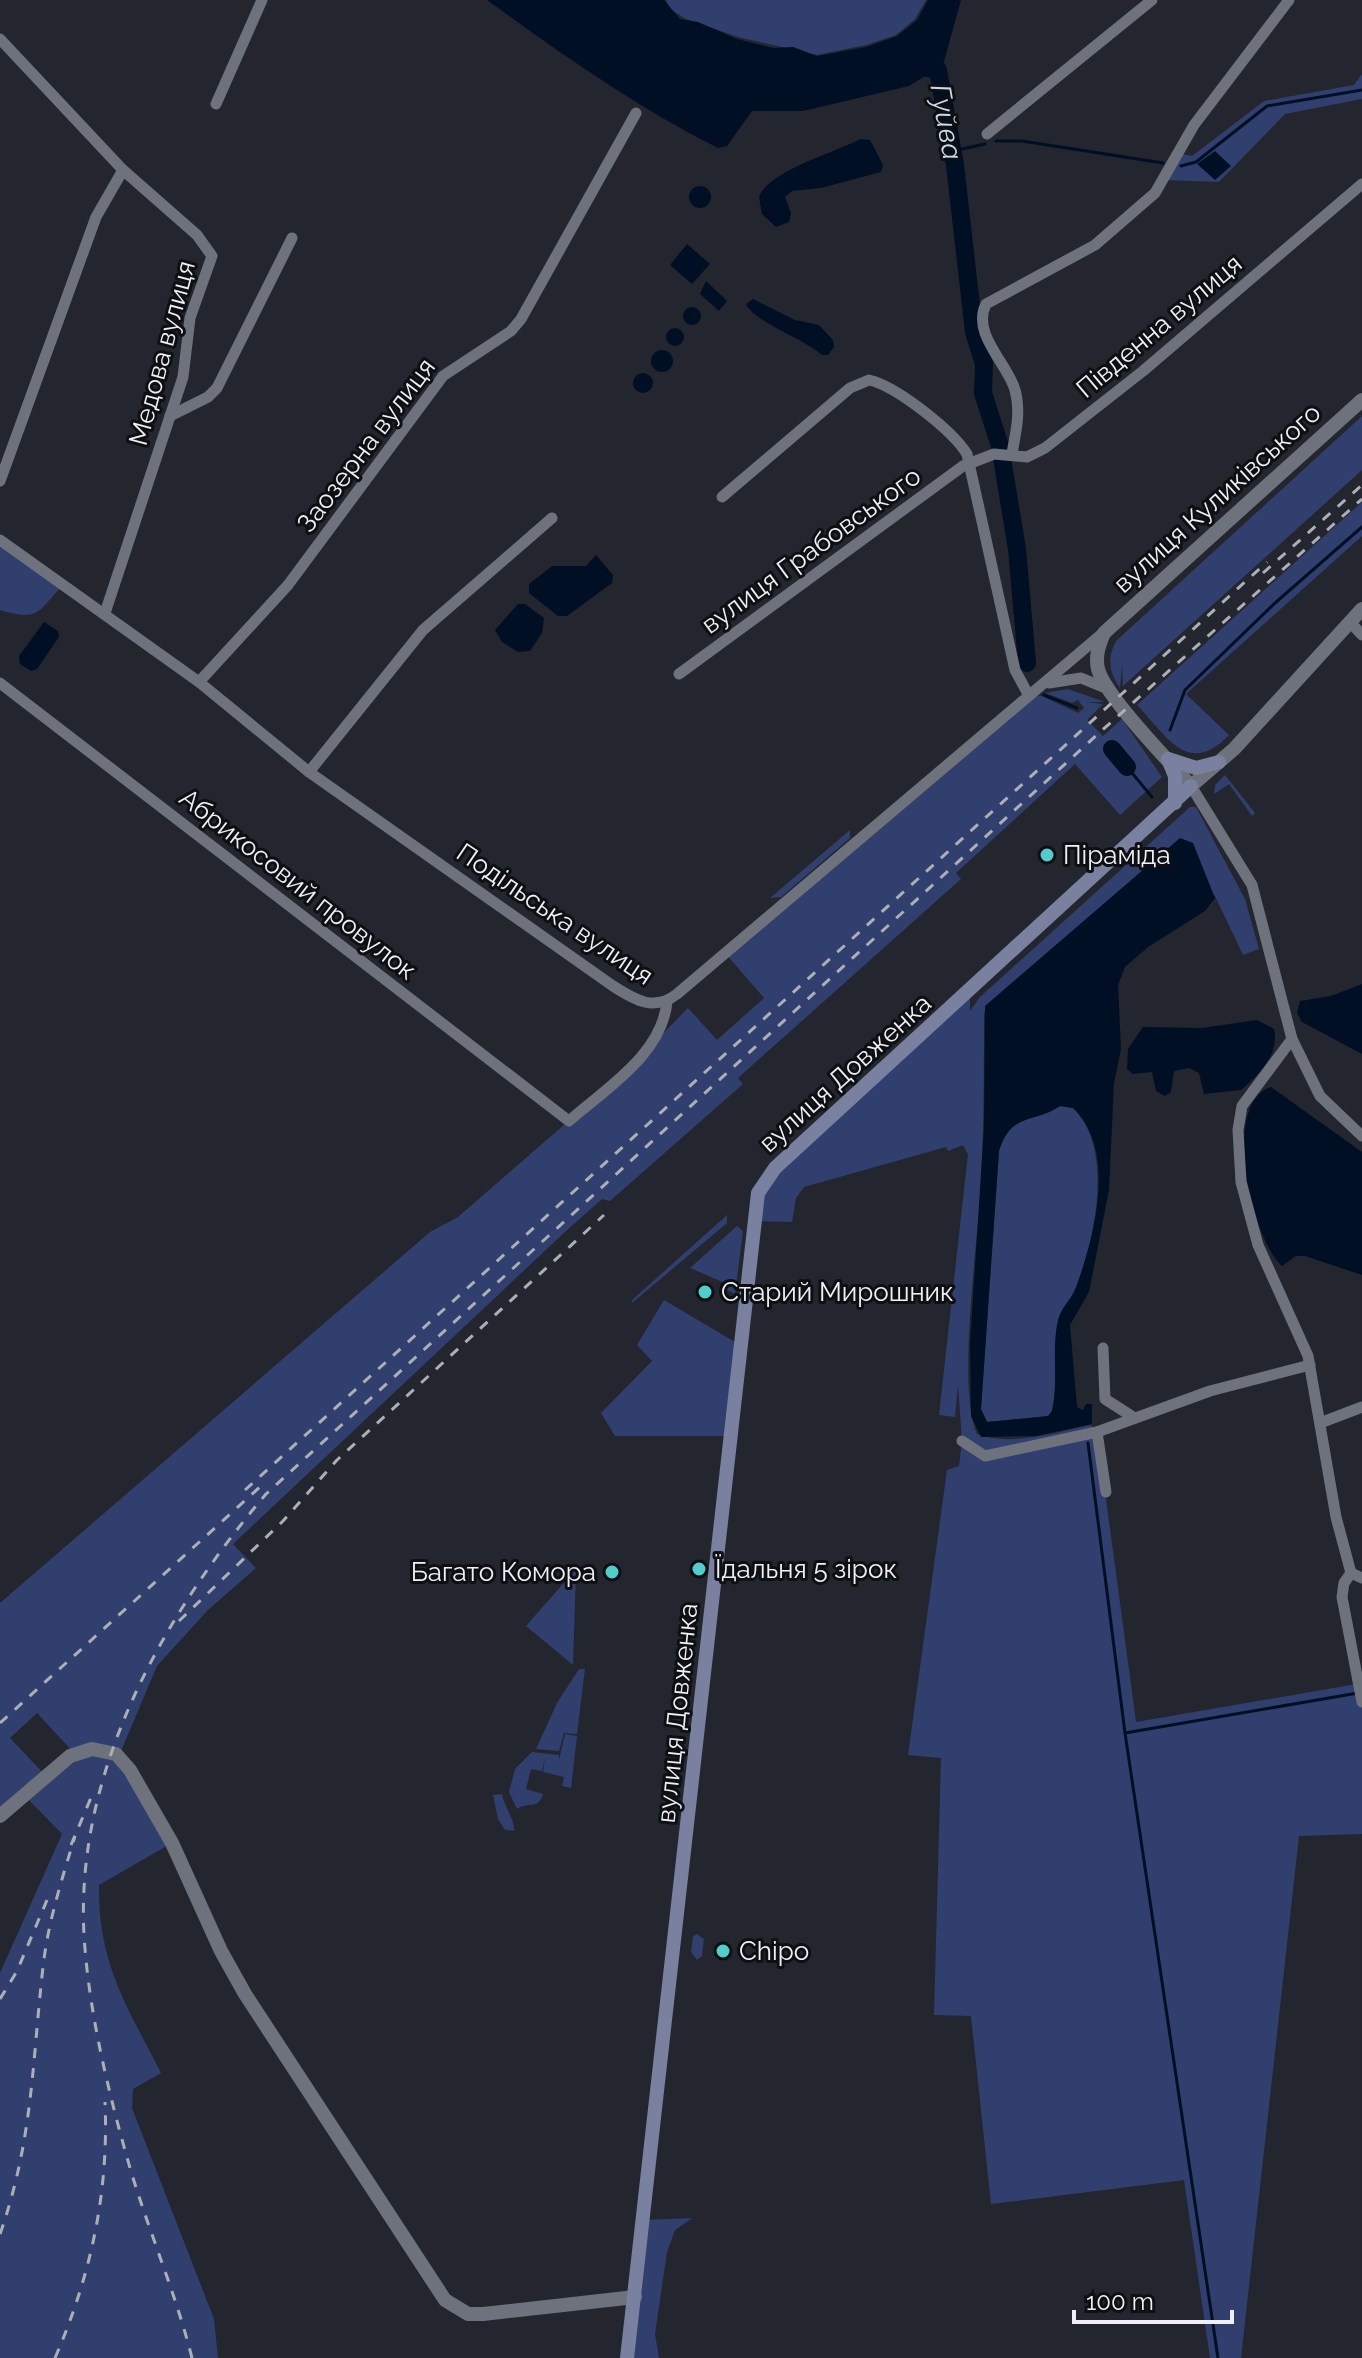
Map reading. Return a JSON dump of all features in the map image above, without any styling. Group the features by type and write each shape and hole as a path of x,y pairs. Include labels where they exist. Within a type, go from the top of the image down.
{"main road":[{"path":"1168,759 1196,768 1219,762"},
{"path":"1168,759 1175,776 1175,803"},
{"name":"вулиця Довженка","path":"627,2358 758,1193 775,1168 1191,786"}],"street":[{"path":"216,104 262,0"},
{"path":"987,134 1152,0"},
{"path":"1012,453 1017,402 1011,379 985,329 982,313 986,304 1095,245 1155,193 1194,125 1289,0"},
{"name":"Медова вулиця","path":"0,39 123,170 197,235 212,256 190,318 183,377 105,613"},
{"name":"Заозерна вулиця","path":"199,682 288,585 443,376 511,331 521,319 636,113"},
{"path":"0,481 96,217 123,170"},
{"name":"Південна вулиця","path":"969,463 994,454 1012,453 1027,457 1045,448 1143,371 1362,184"},
{"path":"170,416 208,397 217,388 292,238"},
{"path":"722,497 836,399 869,380 887,386 944,429 961,446 969,463 1015,670 1033,691 1071,677 1089,680 1109,690"},
{"name":"вулиця Куликівського","path":"1104,633 1362,400"},
{"name":"вулиця Грабовського","path":"679,674 969,463"},
{"path":"309,772 423,630 552,518"},
{"name":"Подільська вулиця","path":"0,540 199,682 309,772 632,998 650,1004 667,1001 1104,633"},
{"name":"вулиця Довженка","path":"1191,786 1219,762 1362,609"},
{"path":"1351,623 1362,635"},
{"path":"1104,633 1097,662 1109,690 1191,786 1252,885 1292,1039 1320,1096 1362,1136"},
{"name":"Абрикосовий провулок","path":"0,683 569,1121 643,1055 662,1027 667,1001"},
{"path":"1292,1039 1245,1097 1239,1117 1239,1160 1251,1225 1310,1365 1336,1517 1357,1576 1344,1583 1342,1597 1360,1694"},
{"path":"1103,1348 1105,1399 1133,1417"},
{"path":"962,1441 985,1456 1097,1432 1210,1391 1310,1365"},
{"path":"1320,1423 1362,1407"},
{"path":"1097,1432 1106,1492"},
{"path":"0,1816 70,1756 92,1749 116,1754 172,1843 238,1983 445,2300 468,2314 635,2297"}],"shaded area":[{"path":"487,0 664,0 680,19 698,22 737,39 773,48 793,47 817,56 866,47 897,36 917,20 928,0 961,0 943,65 909,86 803,111 752,111 727,146 718,148 628,97"},
{"path":"666,0 926,0 915,19 896,35 817,55 738,37 686,19 670,9"},
{"path":"1362,74 1362,99 1285,114 1219,182 1165,180 1178,153 1192,156 1264,101 1354,85"},
{"path":"861,139 870,140 883,165 881,172 821,188 792,191 785,197 791,213 789,222 776,227 762,214 759,197 775,179"},
{"path":"1215,151 1231,166 1215,180 1197,164"},
{"path":"700,186 708,189 711,197 708,205 700,208 692,205 689,197 692,189"},
{"path":"687,244 710,264 692,284 670,265"},
{"path":"706,281 727,301 719,311 700,294"},
{"path":"753,299 795,320 819,325 833,340 834,347 828,355 822,355 769,324 746,304"},
{"path":"688,307 696,307 701,316 699,323 688,325 683,320 683,312"},
{"path":"671,328 679,328 684,337 682,344 671,346 666,341 666,333"},
{"path":"662,350 670,353 673,361 670,369 662,372 654,369 651,361 654,353"},
{"path":"643,373 650,376 653,383 650,390 643,393 636,390 633,383 636,376"},
{"path":"1362,416 1362,470 1123,686 1122,665 1120,688 1110,665 1116,641"},
{"path":"1362,502 1362,536 1186,694 1229,735 1202,753 1190,753 1179,748 1137,705"},
{"path":"0,540 64,584 37,612 23,615 0,610"},
{"path":"596,555 613,575 612,583 567,616 558,616 529,593 529,584 552,566 586,566"},
{"path":"518,604 525,604 544,618 542,633 530,651 518,652 502,642 495,630"},
{"path":"44,622 58,631 59,637 37,669 31,671 20,664 19,656"},
{"path":"1068,689 1105,702 1087,702 1103,704 1087,720 1103,736 1122,719 1162,777 1120,815 1075,764 956,873 961,879 738,1078 743,1084 610,1201 602,1199 566,1231 233,1544 256,1568 208,1610 157,1666 119,1756 172,1843 99,1885 103,1938 109,1962 126,2005 161,2073 133,2089 132,2108 214,2319 218,2358 0,2358 0,1973 62,1834 24,1795 0,1816 0,1603 430,1232 458,1217 627,1070 688,1008 717,1040 764,998 726,954 1028,694 1042,696 1078,713 1084,708 1078,700 1072,703 1045,693","holes":["37,1713 74,1753 46,1776 10,1738"]},
{"path":"1225,775 1255,813 1252,816 1229,784 1214,794 1215,785"},
{"path":"1190,807 1196,807 1245,899 1259,949 1243,955 1214,894 984,1013 982,1150 968,1354 969,1386 971,1414 977,1434 1019,1439 1091,1425 1097,1432 1136,1722 1362,1683 1362,1834 1299,1836 1241,2358 1210,2358 1184,2180 991,2204 971,2016 934,2015 941,1758 908,1755 947,1470 959,1466 962,1441 958,1385 955,1417 939,1415 968,1154 963,1145 948,1151 946,1147 804,1187 796,1198 792,1222 753,1221 758,1193 970,992 970,1011 980,997"},
{"path":"850,830 850,838 781,897 770,898"},
{"path":"1180,838 1193,843 1215,898 1205,911 1148,947 1125,967 1118,985 1121,1049 1114,1083 1109,1190 1089,1292 1070,1325 1077,1407 1083,1410 1086,1404 1092,1404 1092,1424 1036,1436 981,1437 971,1416 970,1344 984,1127 985,1006","holes":["1060,1106 1073,1108 1087,1126 1095,1147 1098,1195 1083,1267 1076,1288 1058,1320 1052,1411 1048,1416 987,1422 981,1409 999,1151 1004,1138 1017,1124"]},
{"path":"1362,984 1362,1054 1302,1022 1297,1013 1300,1001 1331,996"},
{"path":"1257,1020 1274,1029 1274,1047 1261,1071 1241,1090 1204,1094 1199,1073 1189,1068 1174,1071 1171,1092 1165,1096 1156,1091 1152,1072 1133,1074 1127,1069 1128,1049 1143,1027 1202,1028"},
{"path":"1271,1087 1362,1152 1362,1275 1305,1256 1296,1256 1282,1266 1271,1252 1252,1202 1244,1144 1247,1118 1256,1098"},
{"path":"1060,1106 1073,1108 1086,1125 1094,1147 1097,1196 1082,1271 1058,1322 1052,1411 1049,1416 987,1422 981,1409 999,1151 1010,1130 1017,1124"},
{"path":"727,1215 727,1223 632,1303 632,1300"},
{"path":"737,1226 743,1231 735,1294 724,1289 725,1283 690,1268"},
{"path":"664,1300 740,1345 731,1436 615,1436 601,1413 652,1361 637,1345"},
{"path":"576,1569 573,1665 526,1626"},
{"path":"579,1669 585,1669 577,1734 564,1733 559,1751 536,1749 557,1703"},
{"path":"565,1734 577,1736 571,1788 562,1786 564,1777 543,1772 545,1757 542,1771 531,1769 526,1789 543,1794 541,1799 517,1809 509,1792 515,1769 532,1752 559,1755 559,1760"},
{"path":"502,1794 514,1831 505,1830 498,1819 493,1795"},
{"path":"697,1934 704,1939 702,1956 697,1960 691,1952 693,1936"},
{"path":"692,2218 675,2230 667,2252 655,2334 659,2358 627,2358 644,2220"}],"waterway":[{"name":"Гуйва","path":"917,66 938,70 955,165 974,332 984,364 983,393 1000,446"},
{"path":"1181,166 1196,162 1267,106 1362,90"},
{"path":"996,141 1022,141 1163,163"},
{"path":"953,151 985,144"},
{"name":"Гуйва","path":"1002,458 1017,549 1027,663"},
{"name":"Гуйва","path":"1170,730 1185,690 1275,603 1362,527"},
{"path":"1044,695 1077,708"},
{"name":"Гуйва","path":"1112,749 1127,767"},
{"path":"1127,767 1152,797"},
{"path":"1088,1443 1125,1733 1218,2358"},
{"path":"1125,1733 1358,1693"}],"railway":[{"path":"1263,573 1362,485"},
{"path":"192,2358 130,2168 102,2060 85,1949 84,1886 92,1824 108,1763 130,1704 191,1594 266,1494 1099,733 1362,499"},
{"path":"245,1490 1267,562"},
{"path":"179,1621 283,1521 337,1460 604,1215"},
{"path":"0,1723 261,1486"},
{"path":"71,1845 93,1793"},
{"path":"0,2234 11,2200 25,2134 48,1934 75,1836"},
{"path":"0,1999 17,1971 47,1900"},
{"path":"55,2358 79,2296 95,2233 104,2168 105,2102"}],"place":[{"name":"Піраміда","path":"1047,855"},
{"name":"Старий Мирошник","path":"705,1292"},
{"name":"Їдальня 5 зірок","path":"699,1569"},
{"name":"Багато Комора","path":"612,1572"},
{"name":"Chipo","path":"723,1951"}]}
